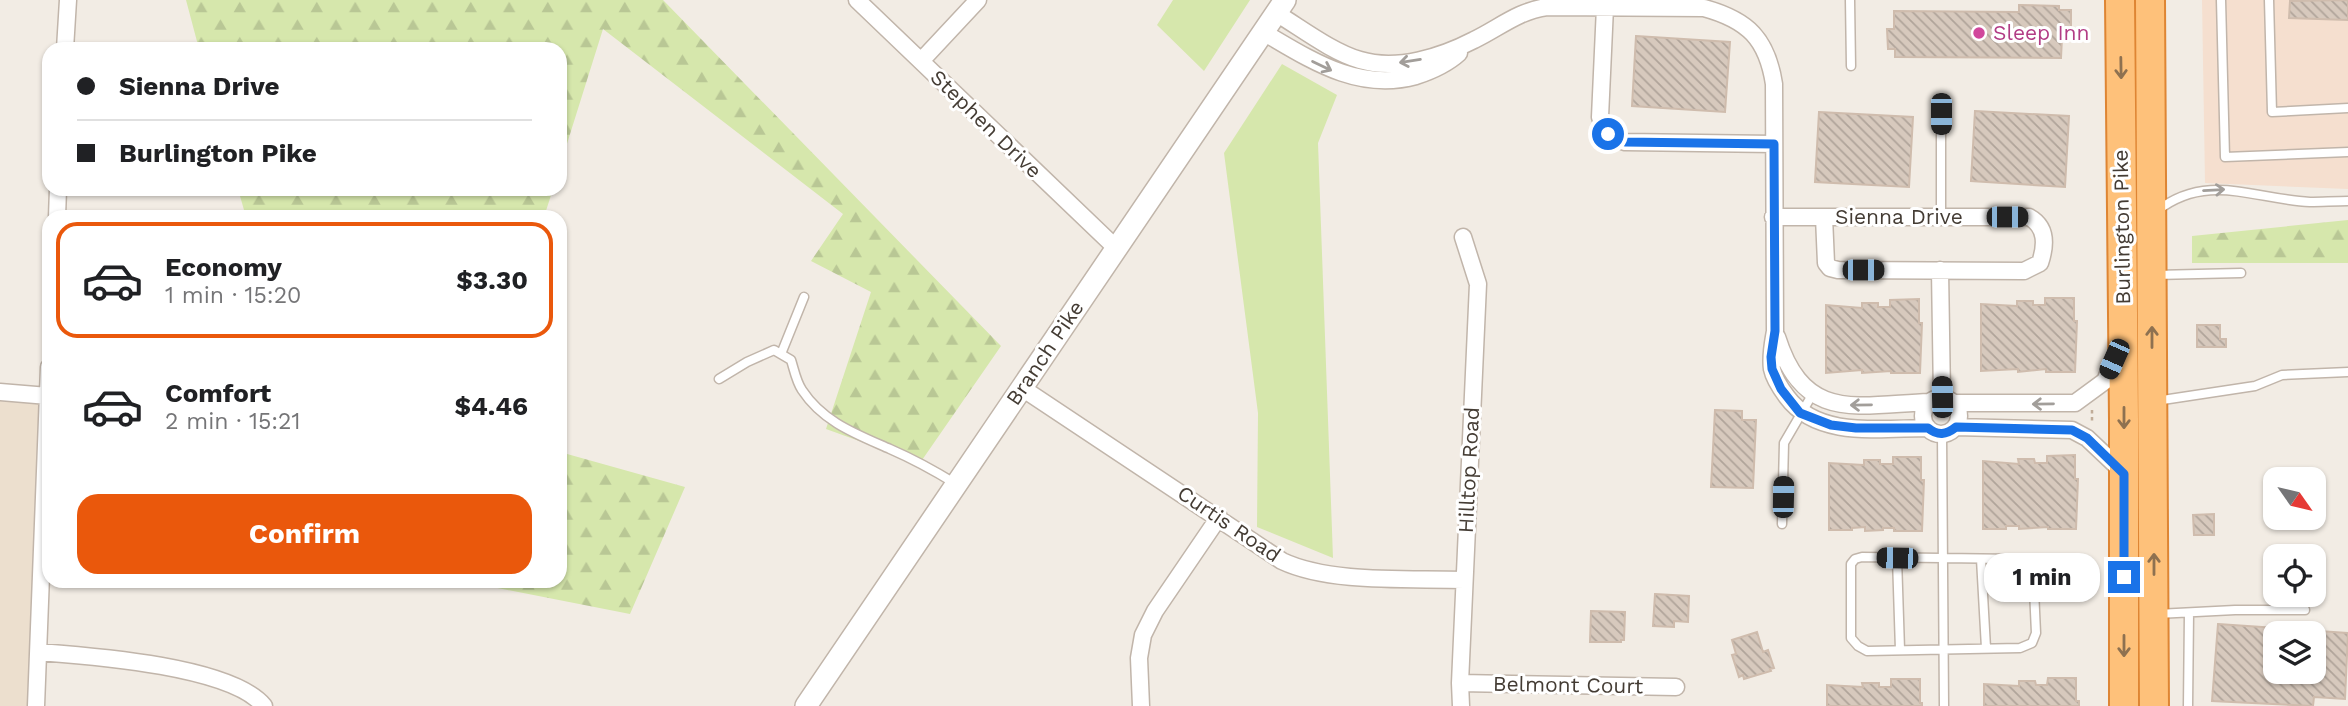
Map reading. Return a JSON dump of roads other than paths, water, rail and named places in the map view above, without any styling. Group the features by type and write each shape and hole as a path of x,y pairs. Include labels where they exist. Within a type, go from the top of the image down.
{"highway":[{"name":"Burlington Pike","path":"2120,0 2124,706"},
{"name":"Burlington Pike","path":"2150,0 2154,706"}],"street":[{"path":"65,42 68,0"},
{"name":"Stephen Drive","path":"857,0 1116,248"},
{"path":"921,61 978,0"},
{"path":"1281,6 1343,53 1378,64 1416,61 1474,40"},
{"name":"Branch Pike","path":"806,706 1281,6"},
{"path":"1605,7 1600,117 1608,134 1625,142 1774,144"},
{"path":"1263,33 1333,71 1384,81 1430,72 1455,57 1474,40 1514,16 1535,9 1704,8 1726,14 1745,26 1760,42 1770,60 1774,85 1775,331 1772,369 1781,389 1800,413 1831,425 1856,428 2072,430 2087,438 2124,474"},
{"name":"Sienna Drive","path":"1773,216 2029,217 2043,229 2045,240 2040,263 2024,271 1838,270 1830,268 1826,263 1824,217"},
{"name":"Hilltop Road","path":"1461,706 1478,284 1463,237"},
{"path":"1940,270 1942,401"},
{"path":"1775,331 1787,365 1802,386 1812,395 1826,401 1856,406 1942,401 2075,403 2105,381 2124,337"},
{"name":"Curtis Road","path":"1021,388 1282,561 1311,572 1345,576 1464,580"},
{"path":"0,392 42,396"},
{"path":"1942,401 1924,410 1923,419 1942,430"},
{"path":"1942,401 1959,410 1959,419 1942,430"},
{"path":"1141,706 1139,658 1143,635 1155,611 1219,517"},
{"path":"36,706 42,567"},
{"path":"39,652 127,660 214,678 247,691 264,706"},
{"name":"Belmont Court","path":"1460,683 1676,687"}],"lane":[{"path":"1850,0 1851,66"},
{"path":"2221,0 2225,157 2348,152"},
{"path":"2269,0 2272,112 2348,108"},
{"path":"1941,114 1941,217"},
{"path":"2152,215 2178,198 2209,190 2230,190 2309,202 2348,201"},
{"path":"2152,275 2241,273"},
{"path":"781,354 804,297"},
{"path":"719,379 774,350 791,360 800,387 816,408 830,420 854,434 933,469 956,484"},
{"path":"2153,401 2255,386 2282,374 2348,372"},
{"path":"1782,524 1784,443 1812,395"},
{"path":"1942,430 1944,706"},
{"path":"1897,558 1900,650"},
{"path":"1855,559 1943,559 2021,559 2033,568 2036,633 2032,643 2020,648 1867,651 1858,646 1851,638 1851,565 1855,559"},
{"path":"1981,559 1986,648"},
{"path":"2154,614 2305,610"},
{"path":"2188,706 2189,613"}],"place":[{"name":"Sleep Inn","path":"1979,33"}]}
